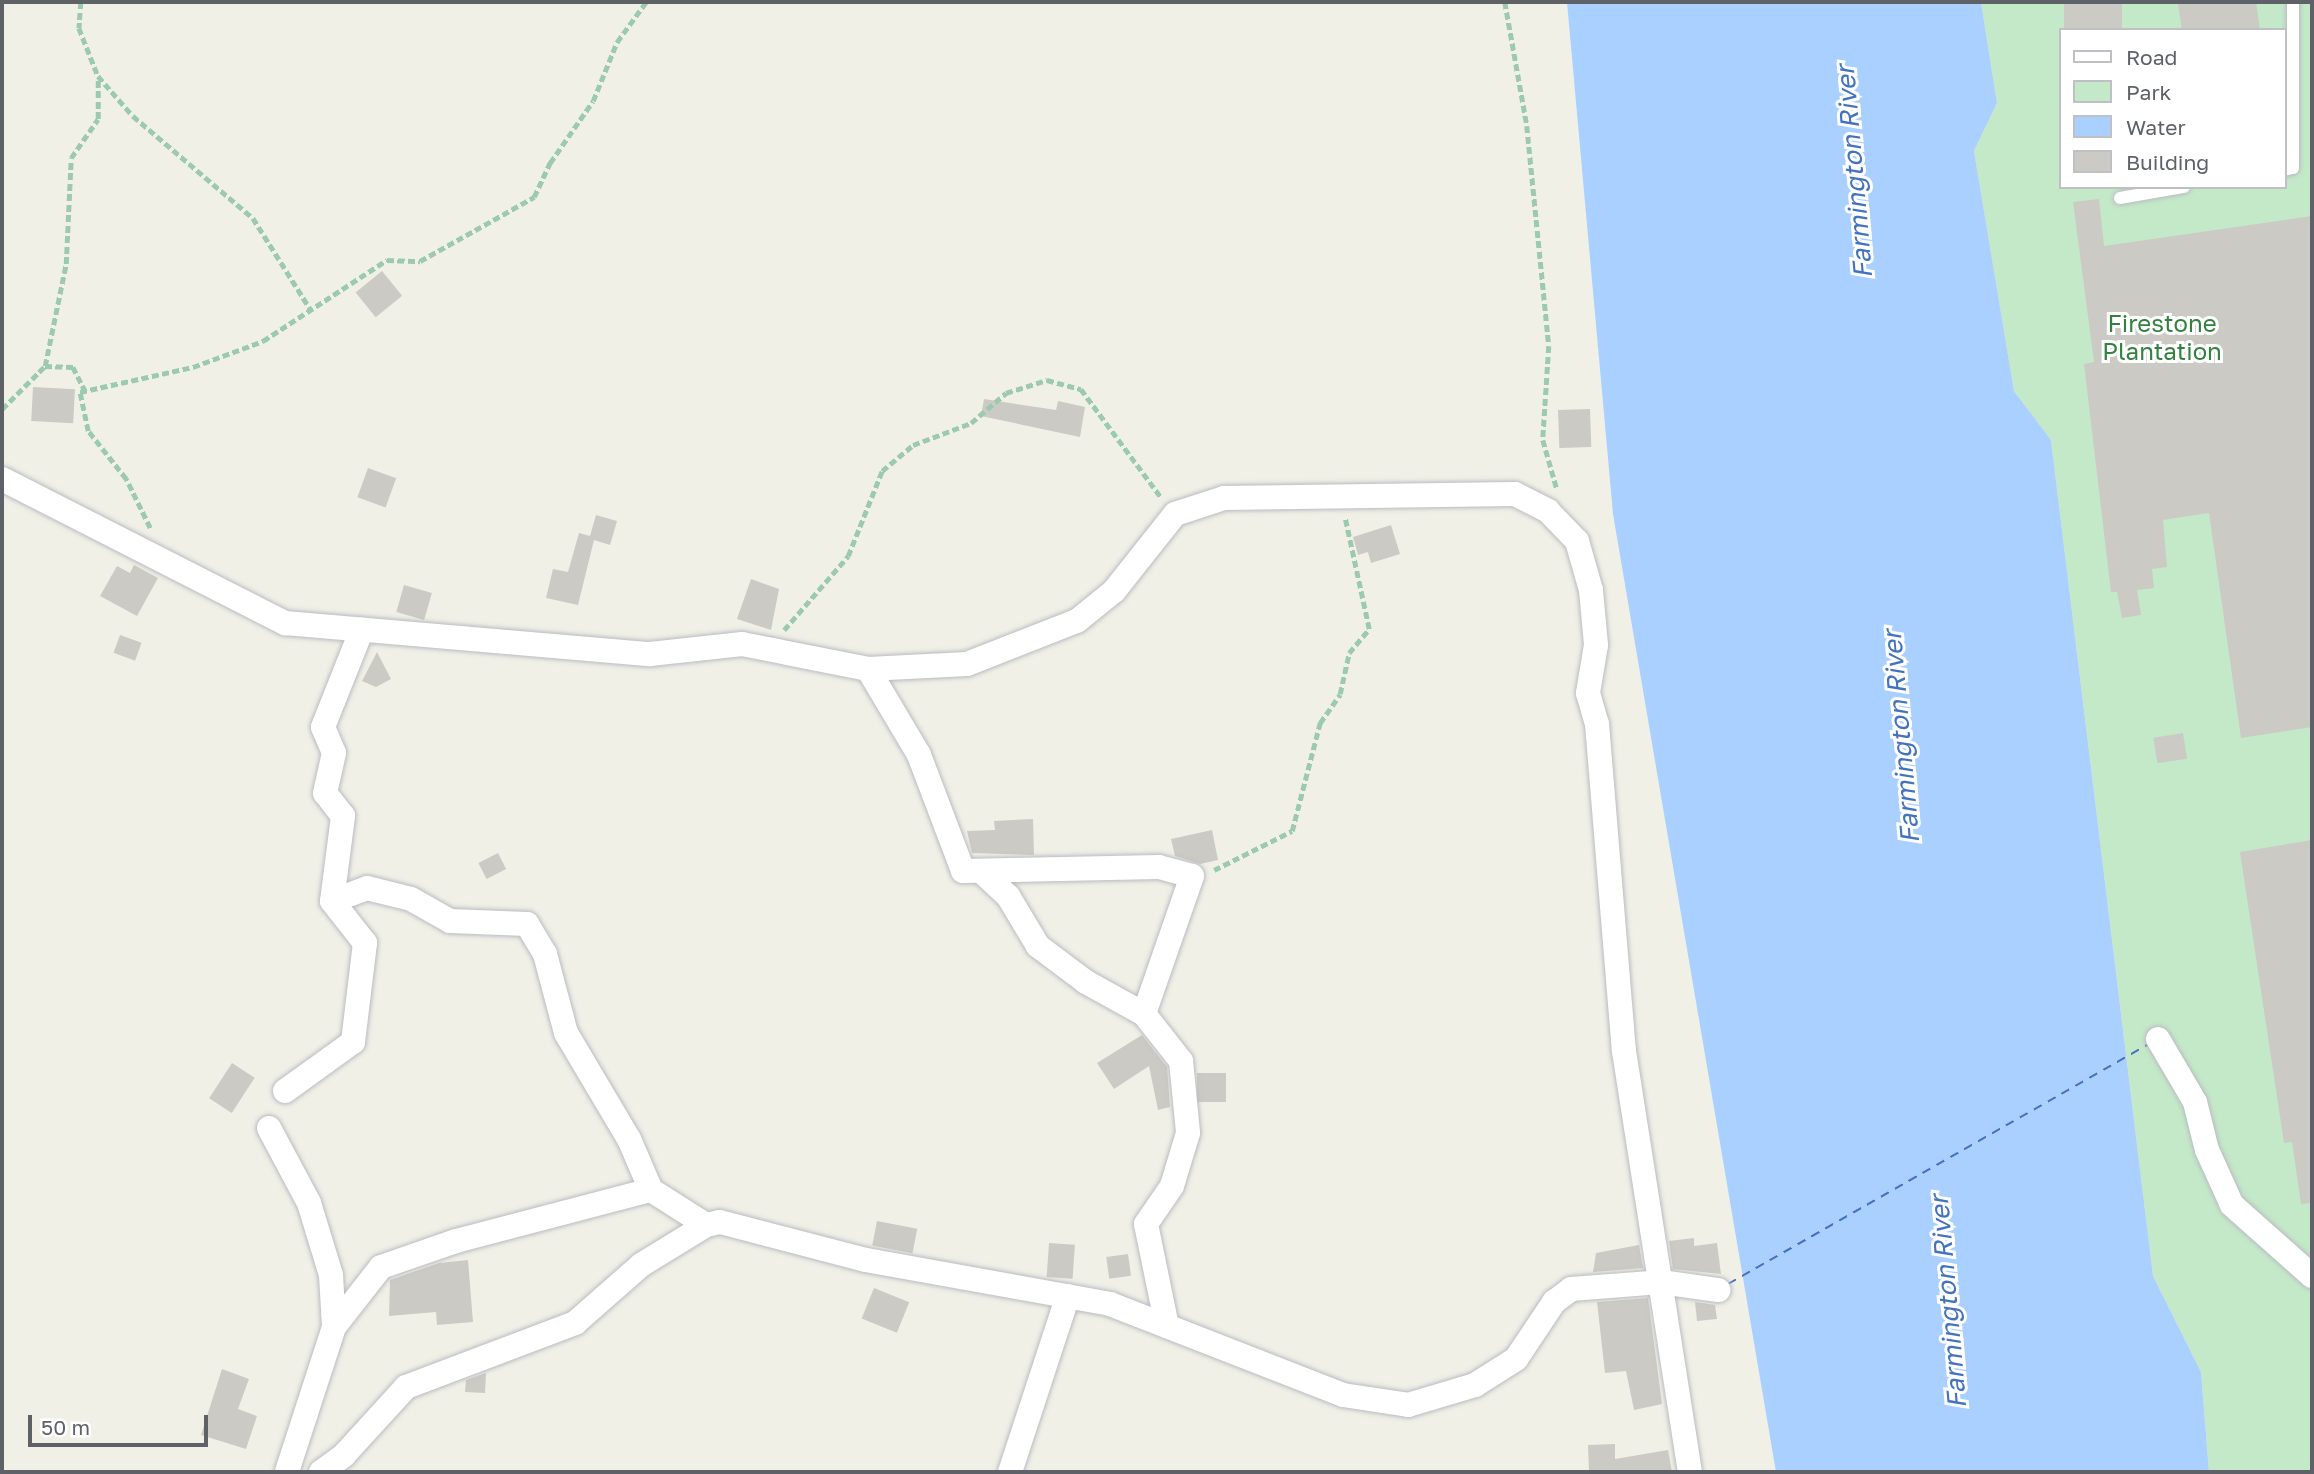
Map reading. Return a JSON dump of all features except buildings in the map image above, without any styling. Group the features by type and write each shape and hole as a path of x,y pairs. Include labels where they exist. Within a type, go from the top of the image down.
{"street":[{"path":"2,479 285,623 650,654 742,645 868,669 967,664 1077,621 1114,591 1175,514 1224,498 1343,493 1515,494 1549,511 1577,541 1591,590 1596,645 1588,693 1597,724 1624,1051 1690,1472"},
{"path":"285,1091 353,1042 365,943 332,901 343,816 325,793 334,752 323,727 362,629"},
{"path":"868,669 919,755 963,871 1159,867 1192,876 1144,1014"},
{"path":"981,871 1008,896 1038,946 1086,982 1144,1014 1181,1061 1188,1133 1172,1186 1146,1224 1167,1326"},
{"path":"332,901 367,888 411,899 450,922 527,924 545,954 566,1034 629,1139 651,1190 706,1225"},
{"path":"2158,1039 2195,1102 2207,1150 2232,1205 2312,1276"},
{"path":"269,1128 309,1203 331,1275 334,1327"},
{"path":"287,1472 334,1327 381,1267 456,1241 651,1190"},
{"path":"321,1472 344,1455 406,1387 575,1324 641,1265 706,1225 720,1222 866,1260 1110,1304 1343,1395 1408,1405 1475,1385 1516,1359 1554,1302 1571,1289 1661,1282 1718,1290"},
{"path":"1010,1472 1068,1296"}],"lane":[{"path":"2286,170 2294,168 2293,2"},
{"path":"2120,198 2172,189"}],"path":[{"path":"82,2 79,28 98,76 132,116 253,218 311,310"},
{"path":"168,564 126,479 88,431 80,392 205,363 263,341 387,260 420,261 534,197 550,163 593,100 617,42 646,2"},
{"path":"1504,2 1527,126 1549,346 1543,440 1562,503"},
{"path":"2,409 45,366 66,264 71,158 99,120 98,76"},
{"path":"45,366 73,367 85,391"},
{"path":"771,650 796,611 848,556 882,471 913,445 971,423 1006,393 1047,380 1081,389 1175,514"},
{"path":"1192,876 1292,831 1320,723 1340,694 1349,653 1369,629 1362,583 1346,541 1343,493"}],"green space":[{"name":"Firestone Plantation","path":"1981,2 2312,2 2312,1472 2209,1472 2201,1372 2153,1276 2051,440 2014,391 1974,151 1997,103"}],"water":[{"name":"Farmington River","path":"1567,2 1981,2 1997,103 1974,151 2014,391 2051,440 2153,1276 2201,1372 2209,1472 1776,1472 1613,514"}],"ferry route":[{"path":"1728,1284 2149,1044"}]}
